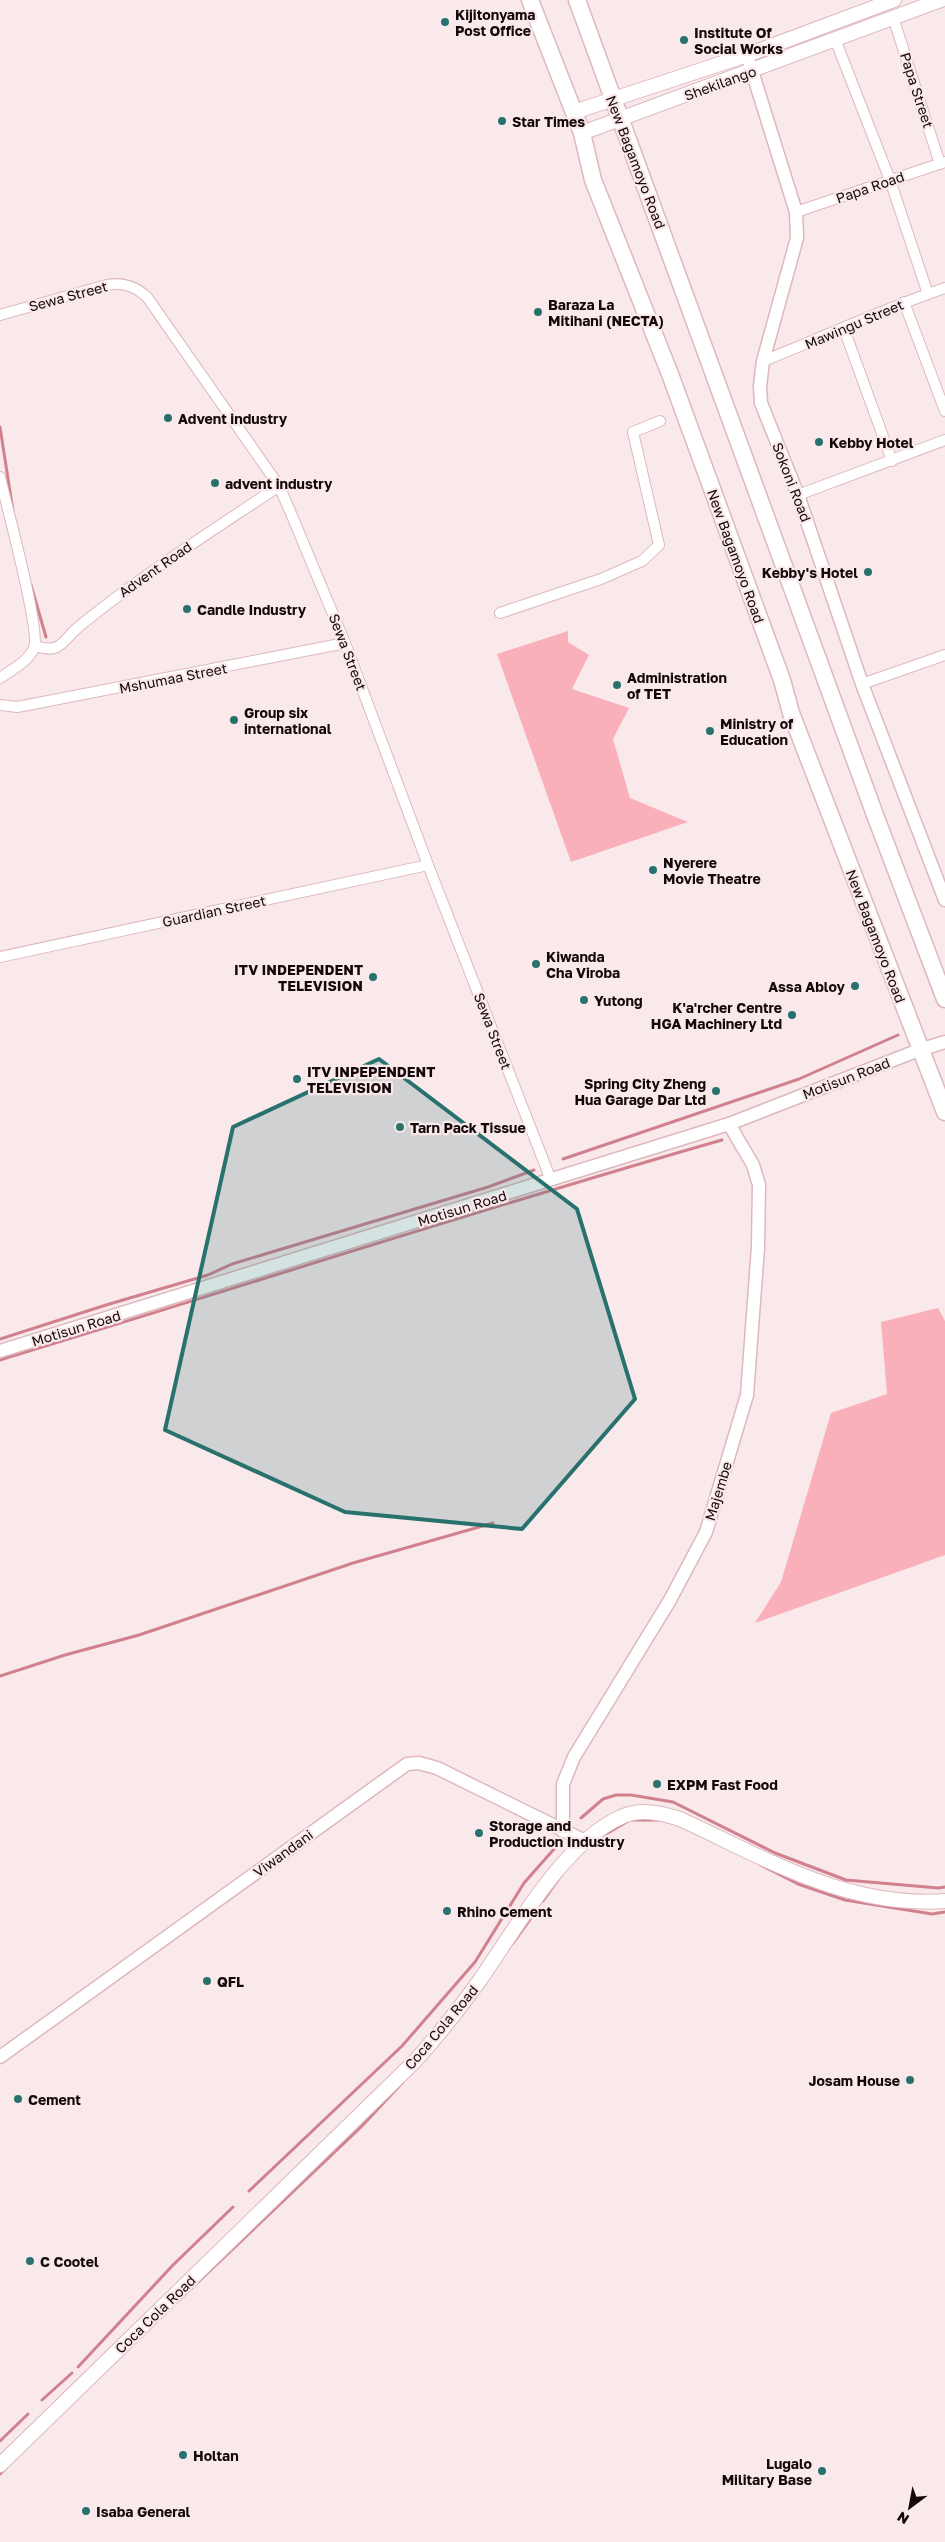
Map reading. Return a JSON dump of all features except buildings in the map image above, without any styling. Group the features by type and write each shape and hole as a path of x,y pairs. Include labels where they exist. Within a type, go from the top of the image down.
{"highway":[{"name":"New Bagamoyo Road","path":"530,0 582,133 593,180 670,374 782,680 791,713 919,1050 945,1112"},
{"name":"New Bagamoyo Road","path":"577,0 875,815 945,998"}],"main road":[{"name":"Shekilango","path":"574,112 746,54 894,0"},
{"name":"Shekilango","path":"582,133 941,0"},
{"name":"Coca Cola Road","path":"0,2465 420,2056 480,1980 534,1903 585,1841 622,1816 640,1812 662,1814 680,1819 798,1874 846,1892 884,1900 945,1901"}],"street":[{"name":"Papa Street","path":"893,17 942,163"},
{"path":"835,40 890,180 928,294"},
{"name":"Sokoni Road","path":"746,54 753,71 796,212 797,238 763,361 760,386 761,403 798,495 862,684 944,897"},
{"name":"Papa Road","path":"796,212 942,163"},
{"name":"Sewa Street","path":"0,315 107,285 120,283 141,291 148,297 279,486 345,643 428,865 551,1180"},
{"name":"Mawingu Street","path":"763,361 844,329 904,302 945,288"},
{"path":"904,302 945,411"},
{"path":"844,329 892,461"},
{"path":"500,613 601,579 642,561 659,544 632,432 660,421"},
{"path":"798,495 945,440"},
{"path":"0,477 32,615 35,646 25,660 0,678"},
{"name":"Advent Road","path":"35,646 47,650 57,648 73,630 133,583 279,486"},
{"name":"Mshumaa Street","path":"0,705 17,707 345,643"},
{"path":"862,684 945,655"},
{"name":"Guardian Street","path":"0,957 428,865"},
{"name":"Motisun Road","path":"0,1351 729,1124 919,1050 945,1042"},
{"name":"Majembe","path":"563,1831 563,1784 568,1770 574,1757 670,1600 706,1532 747,1396 758,1247 759,1185 753,1165 729,1124"},
{"name":"Viwandani","path":"0,2057 407,1764 420,1763 437,1768 585,1841"}],"highlighted area":[{"path":"379,1059 577,1209 635,1399 522,1529 345,1512 165,1430 233,1127"}],"shaded area":[{"path":"568,631 568,642 589,655 572,689 629,708 613,739 630,798 688,822 571,862 497,654"},
{"path":"938,1308 945,1321 945,1555 755,1623 781,1582 831,1413 887,1394 881,1322"}],"waterway":[{"path":"0,427 13,511"},
{"path":"31,585 46,637"},
{"path":"563,1159 799,1079 898,1035"},
{"path":"0,1360 631,1166 722,1140"},
{"path":"0,1339 208,1275 232,1264 488,1187 534,1170"},
{"path":"0,1676 65,1655 139,1635 353,1563 493,1523"},
{"path":"581,1818 603,1799 616,1795 631,1795 673,1802 775,1853 846,1880 945,1887"},
{"path":"599,1838 630,1820 658,1820"},
{"path":"249,2191 402,2046 475,1962 524,1883 562,1840"},
{"path":"759,1864 798,1884 845,1900 932,1914 945,1912"},
{"path":"543,1901 560,1877"},
{"path":"513,1943 536,1911"},
{"path":"178,2301 361,2127 403,2082"},
{"path":"78,2367 173,2265 233,2207"},
{"path":"42,2400 72,2373"},
{"path":"0,2441 28,2414"},
{"path":"0,2474 5,2469"}],"place":[{"name":"Kijitonyama Post Office","path":"445,22"},
{"name":"Institute Of Social Works","path":"684,40"},
{"name":"Star Times","path":"502,121"},
{"name":"Baraza La Mitihani (NECTA)","path":"538,312"},
{"name":"Advent industry","path":"168,418"},
{"name":"Kebby Hotel","path":"819,442"},
{"name":"advent industry","path":"215,483"},
{"name":"Kebby's Hotel","path":"868,572"},
{"name":"Candle Industry","path":"187,609"},
{"name":"Administration of TET","path":"617,685"},
{"name":"Group six international","path":"234,720"},
{"name":"Ministry of Education","path":"710,731"},
{"name":"Nyerere Movie Theatre","path":"653,870"},
{"name":"Kiwanda Cha Viroba","path":"536,964"},
{"name":"ITV INDEPENDENT TELEVISION","path":"373,977"},
{"name":"Assa Abloy","path":"855,986"},
{"name":"Yutong","path":"584,1000"},
{"name":"K'a'rcher Centre HGA Machinery Ltd","path":"792,1015"},
{"name":"ITV INPEPENDENT TELEVISION","path":"297,1079"},
{"name":"Spring City Zheng Hua Garage Dar Ltd","path":"716,1091"},
{"name":"Tarn Pack Tissue","path":"400,1127"},
{"name":"EXPM Fast Food","path":"657,1784"},
{"name":"Storage and Production Industry","path":"479,1833"},
{"name":"Rhino Cement","path":"447,1911"},
{"name":"QFL","path":"207,1981"},
{"name":"Josam House","path":"910,2080"},
{"name":"Cement","path":"18,2099"},
{"name":"C Cootel","path":"30,2261"},
{"name":"Holtan","path":"183,2455"},
{"name":"Lugalo Military Base","path":"822,2471"},
{"name":"Isaba General","path":"86,2511"}]}
